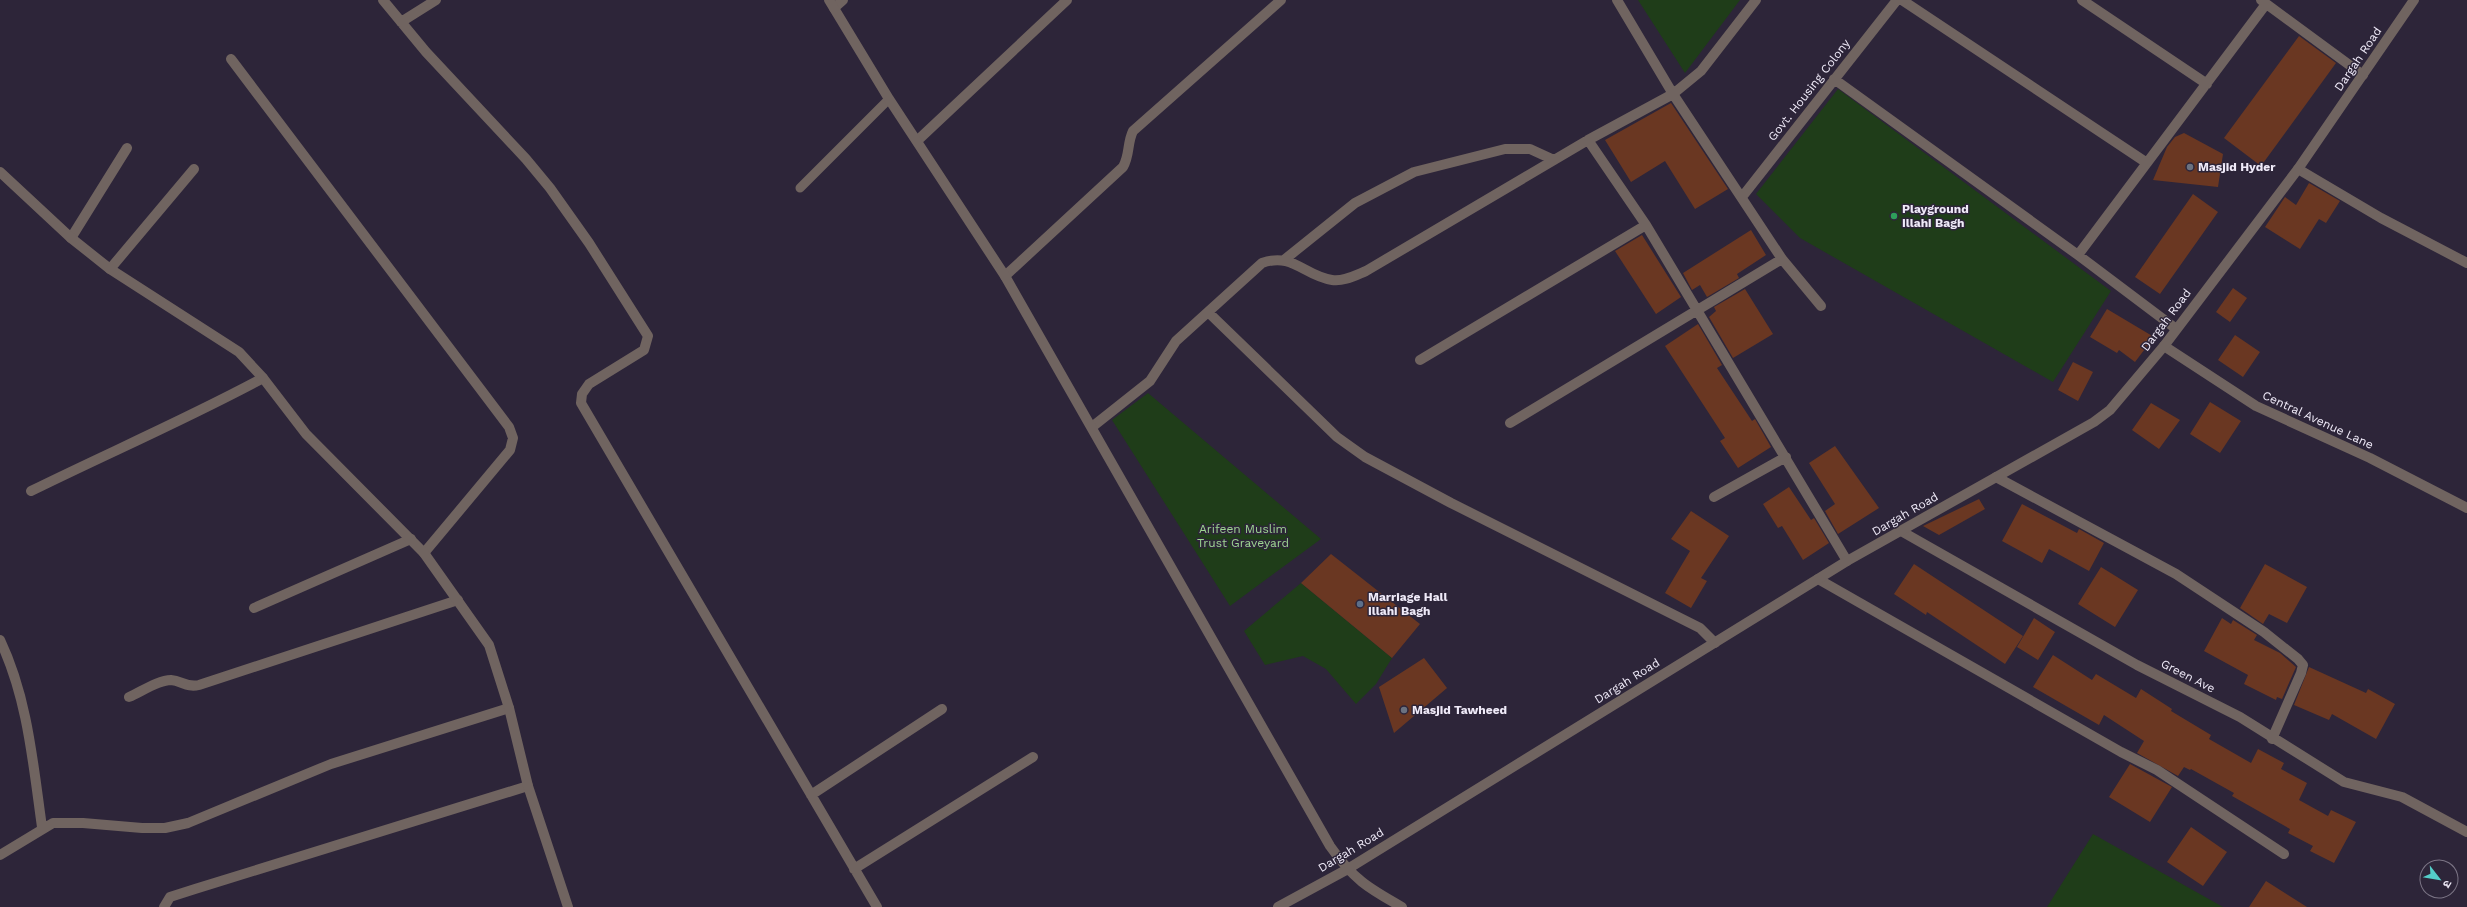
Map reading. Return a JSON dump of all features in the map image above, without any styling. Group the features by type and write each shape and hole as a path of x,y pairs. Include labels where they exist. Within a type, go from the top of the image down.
{"street":[{"path":"383,0 454,84 526,159 550,188 589,243 648,336 644,350 589,384 582,394 581,403 877,907"},
{"path":"401,22 436,0"},
{"path":"843,0 832,4 889,99 918,140 1005,276 1330,846 1346,870 1366,888 1402,907"},
{"path":"918,140 1067,0"},
{"path":"1005,276 1123,167 1127,161 1129,138 1133,131 1281,0"},
{"path":"1617,0 1674,94 1782,259 1821,306"},
{"path":"1092,427 1150,381 1176,341 1209,313 1262,263 1274,259 1284,260 1323,278 1334,281 1366,272 1588,140 1674,94 1701,71 1756,0"},
{"name":"Govt. Housing Colony","path":"1742,197 1897,0"},
{"path":"1902,0 2147,164"},
{"path":"2082,0 2207,84"},
{"name":"Dargah Road","path":"1278,907 1346,870 1847,561 2094,422 2110,410 2164,346 2175,328 2298,169 2414,0"},
{"path":"2078,254 2207,84 2264,2 2363,75"},
{"path":"232,59 509,427 513,438 510,450 424,553"},
{"path":"1834,79 2078,254 2175,328"},
{"path":"1588,140 1646,225 1847,561"},
{"path":"71,238 126,148"},
{"path":"1284,260 1355,203 1414,172 1505,149 1530,149 1554,160"},
{"path":"110,269 194,169"},
{"path":"2298,169 2381,218 2467,263"},
{"path":"0,172 71,238 110,269 239,352 263,378 306,434 424,553 488,645 508,708 528,786 568,907"},
{"path":"1420,360 1646,225"},
{"path":"1510,423 1782,259"},
{"path":"1209,313 1336,437 1365,457 1700,628 1715,643"},
{"name":"Central Avenue Lane","path":"2164,346 2256,406 2370,458 2467,508"},
{"path":"30,492 115,449 213,405 263,378"},
{"path":"1714,497 1786,457"},
{"path":"1996,477 2176,574 2264,632 2298,658 2303,665 2302,673 2272,739"},
{"name":"Green Ave","path":"1901,531 2137,665 2240,717 2272,739 2344,782 2402,797 2467,832"},
{"path":"254,608 411,539"},
{"path":"1818,579 2121,752 2157,770 2284,854"},
{"path":"129,697 165,681 178,682 191,687 198,685 458,600"},
{"path":"0,640 18,683 24,708 42,827"},
{"path":"0,855 42,827 61,822 142,828 166,828 188,823 331,764 508,708"},
{"path":"811,795 942,709"},
{"path":"854,869 1033,757"},
{"path":"164,907 170,898 195,889 528,786"}],"lane":[{"path":"800,188 889,99"}],"green space":[{"path":"1638,0 1740,0 1685,73"},
{"name":"Playground Illahi Bagh","path":"1838,89 2111,291 2053,382 1800,238 1756,194"},
{"name":"Arifeen Muslim Trust Graveyard","path":"1148,393 1321,539 1230,606 1112,420"},
{"path":"1301,583 1392,658 1376,684 1356,704 1326,669 1303,656 1265,665 1244,631"},
{"path":"2093,834 2223,907 2047,907"}],"building":[{"path":"2299,36 2336,63 2261,166 2224,138"},
{"path":"1671,103 1728,189 1695,209 1665,161 1631,182 1605,140"},
{"name":"Masjid Hyder","path":"2184,133 2223,154 2218,187 2153,180 2167,147 2175,137"},
{"path":"2309,183 2340,201 2326,223 2319,219 2300,249 2265,227 2285,197 2296,205"},
{"path":"2193,194 2218,212 2160,294 2135,277"},
{"path":"1751,230 1766,255 1737,274 1739,278 1707,297 1700,285 1692,290 1683,273"},
{"path":"1642,235 1681,297 1656,314 1615,251"},
{"path":"2233,288 2247,298 2230,322 2216,312"},
{"path":"1745,289 1773,334 1733,358 1709,317 1716,311 1714,307"},
{"path":"2107,309 2154,337 2135,362 2119,350 2117,353 2090,337"},
{"path":"1698,324 1722,365 1717,368 1752,421 1755,419 1771,447 1738,468 1720,441 1725,438 1665,346"},
{"path":"2235,335 2260,352 2243,377 2218,360"},
{"path":"2073,362 2093,372 2078,401 2058,390"},
{"path":"2210,402 2241,421 2220,453 2190,434"},
{"path":"2151,403 2180,420 2159,449 2132,430"},
{"path":"1835,446 1879,508 1838,534 1825,511 1835,504 1809,463"},
{"path":"1789,487 1811,520 1814,518 1829,543 1803,560 1782,526 1778,528 1763,504"},
{"path":"1979,499 1985,509 1939,535 1923,526"},
{"path":"2022,504 2077,533 2079,529 2104,543 2089,571 2049,549 2042,563 2002,541"},
{"path":"1691,511 1729,536 1701,578 1707,581 1691,608 1665,593 1690,551 1671,539"},
{"name":"Marriage Hall Illahi Bagh","path":"1331,554 1420,624 1392,658 1301,583"},
{"path":"1914,564 2023,636 2005,664 1927,612 1926,615 1894,594"},
{"path":"2265,564 2307,587 2287,623 2269,614 2263,624 2240,608"},
{"path":"2101,567 2138,590 2115,627 2078,604"},
{"path":"2034,618 2055,632 2038,660 2017,647"},
{"path":"2222,618 2231,624 2233,620 2257,635 2254,640 2280,653 2296,667 2282,699 2277,697 2276,700 2244,684 2248,675 2204,651"},
{"path":"2053,655 2092,680 2096,674 2136,698 2141,689 2172,709 2171,711 2211,735 2209,739 2251,763 2258,749 2284,763 2281,769 2307,783 2299,800 2328,816 2331,810 2356,822 2334,863 2310,851 2313,846 2288,833 2290,829 2232,796 2234,793 2191,769 2190,770 2184,767 2178,776 2137,753 2144,741 2104,715 2099,725 2033,687"},
{"name":"Masjid Tawheed","path":"1424,658 1447,688 1394,733 1379,687"},
{"path":"2309,667 2366,693 2368,689 2395,704 2376,739 2332,714 2329,720 2294,705"},
{"path":"2130,764 2172,787 2150,822 2109,797"},
{"path":"2191,827 2227,852 2203,886 2167,862"},
{"path":"2266,881 2307,907 2249,907"}],"place":[{"name":"Masjid Hyder","path":"2190,167"},
{"name":"Playground Illahi Bagh","path":"1894,216"},
{"name":"Marriage Hall Illahi Bagh","path":"1360,604"},
{"name":"Masjid Tawheed","path":"1404,710"}]}
